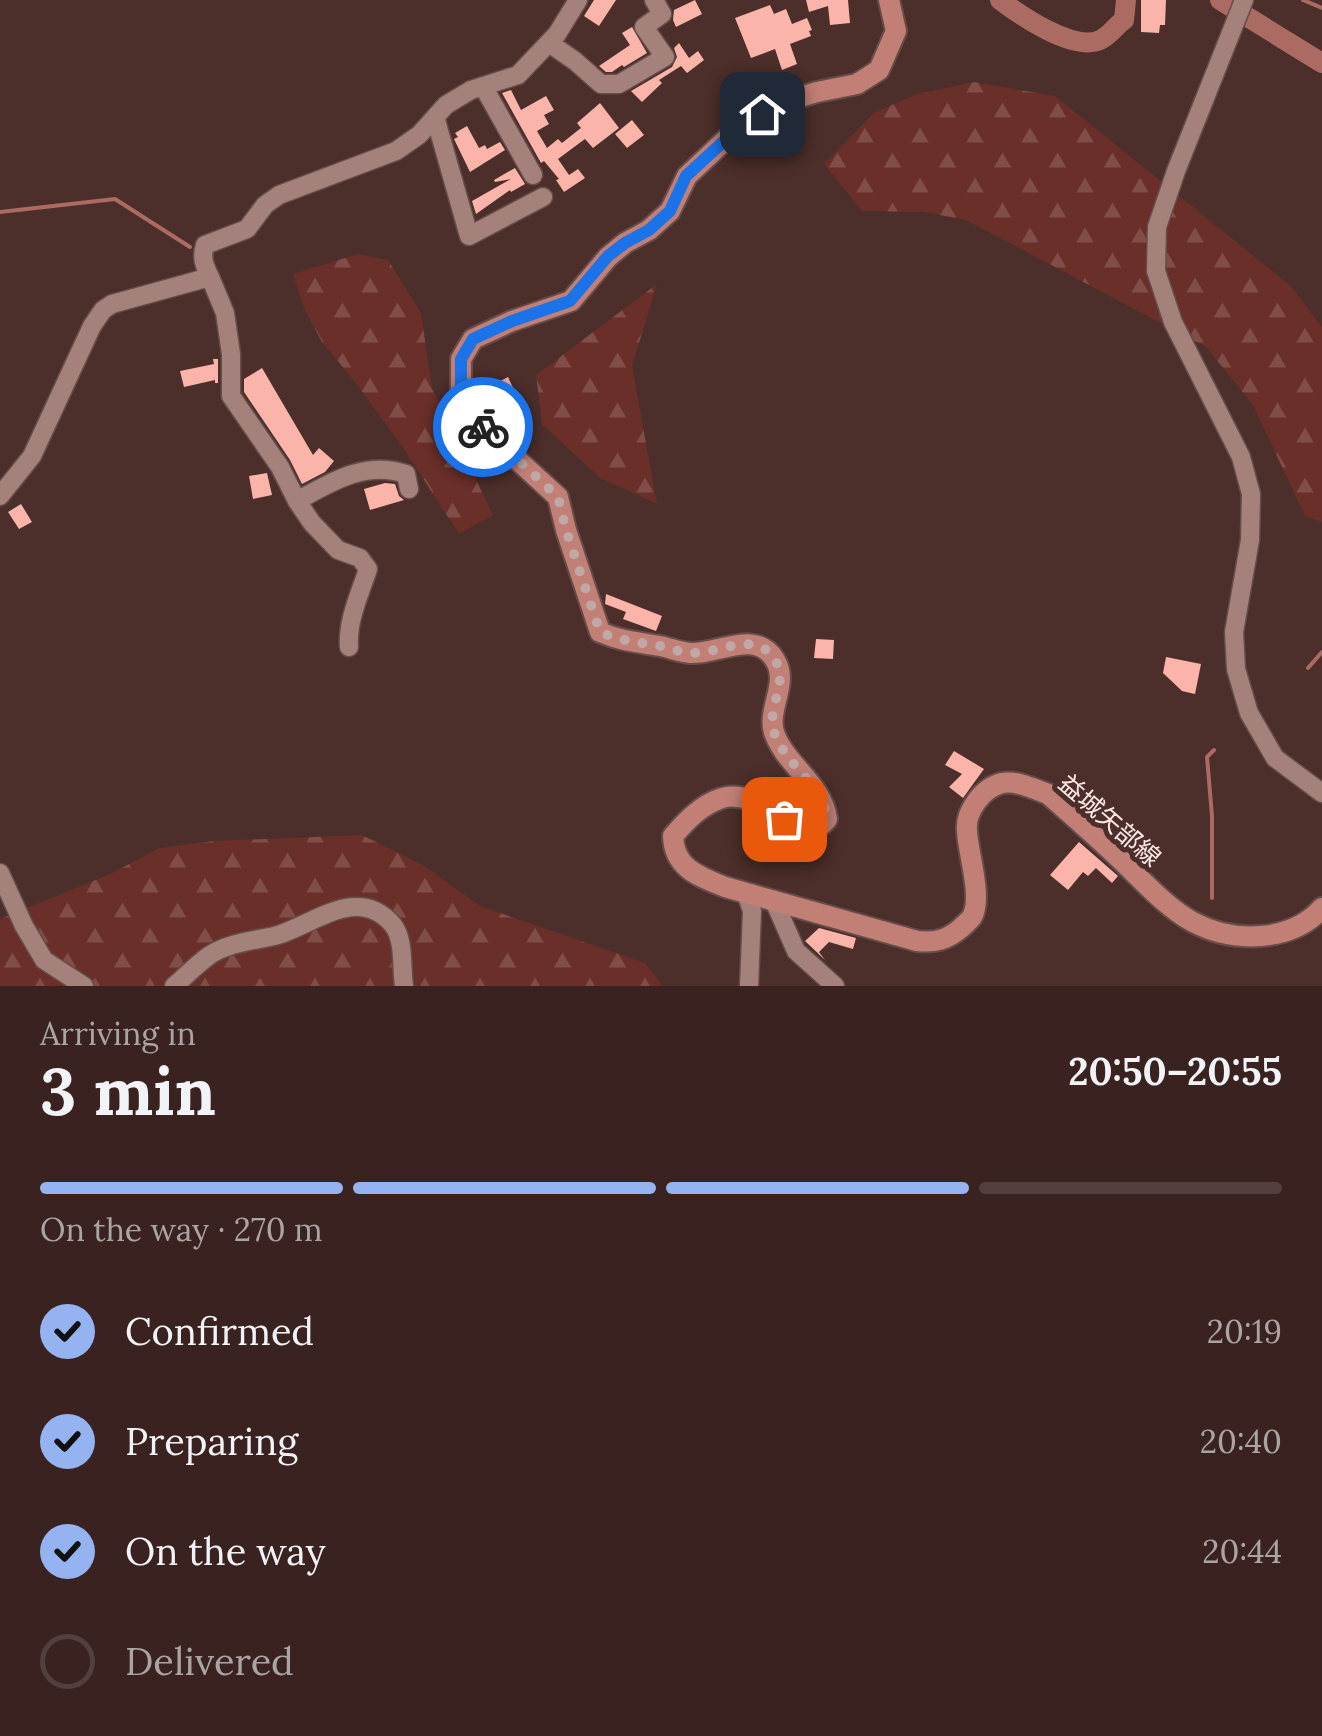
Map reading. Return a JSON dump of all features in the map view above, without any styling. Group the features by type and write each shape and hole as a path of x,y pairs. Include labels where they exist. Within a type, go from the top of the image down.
{"main road":[{"name":"益城矢部線","path":"889,0 896,31 880,70 857,84 791,100 736,130 686,176 670,211 649,230 608,256 570,301 473,339 461,359 461,388 472,412 487,432 558,497 600,632 618,640 696,653 759,645 774,657 780,673 772,726 775,736 820,797 827,819 814,830 800,829 756,801 741,796 724,798 691,815 673,836 674,851 682,864 704,878 746,894 934,943 952,936 972,919 976,903 966,826 982,795 1002,783 1048,794 1192,922 1232,936 1268,935 1295,928 1322,908"}],"street":[{"path":"349,647 352,615 368,569 360,558 338,550 312,523 280,467 231,396 231,354 225,313 202,253 205,245 247,229 265,204 280,195 396,151 419,135 446,104 518,75 549,44 578,0"},
{"path":"549,44 601,84 619,84 665,56 644,27 662,14 654,0"},
{"path":"1244,0 1176,170 1158,227 1156,271 1173,322 1241,457 1251,494 1250,540 1234,632 1236,669 1249,713 1276,758 1322,793"},
{"path":"483,86 533,175"},
{"path":"434,117 469,236 543,197"},
{"path":"0,496 32,456 103,310 210,276"},
{"path":"297,501 334,480 366,470 392,469 406,474 409,489"},
{"path":"0,873 44,960 84,986"},
{"path":"746,894 752,911 749,986"},
{"path":"774,901 796,952 835,986"},
{"path":"174,986 211,955 235,944 284,933 342,908 364,908 381,914 395,927 401,944 404,986"}],"green space":[{"path":"974,82 1055,96 1291,286 1322,327 1322,522 1305,516 1253,405 1206,347 966,220 924,212 862,211 824,164 874,113 914,95"},
{"path":"358,254 388,260 421,313 432,388 493,515 459,534 402,446 322,342 304,308 293,274"},
{"path":"657,284 632,366 657,504 600,478 542,424 536,375"},
{"path":"362,835 423,865 480,906 645,963 663,986 0,986 0,919 108,875 160,848 214,841"}],"building":[{"path":"594,0 616,0 599,26 584,16"},
{"path":"695,0 702,14 676,27 674,10"},
{"path":"806,0 848,0 850,23 830,25 828,6 809,12"},
{"path":"1141,0 1166,0 1165,25 1160,25 1159,33 1141,32"},
{"path":"770,5 774,14 786,9 792,24 807,18 812,30 811,36 790,44 797,64 782,70 775,49 751,58 735,18"},
{"path":"632,27 647,53 624,67 606,72 599,66 630,45 622,33"},
{"path":"679,43 689,58 698,51 704,60 687,73 681,66 659,80 662,83 642,102 631,91 672,67 677,57 674,48"},
{"path":"511,90 521,110 546,96 554,110 544,115 549,124 537,131 547,148 558,139 562,143 581,128 577,123 600,103 619,128 593,148 585,139 558,159 569,175 578,169 585,178 564,192 556,180 559,179 544,161 541,163 502,93"},
{"path":"632,120 644,135 627,148 615,134"},
{"path":"467,126 479,148 485,145 487,149 500,142 505,150 470,172 454,139 458,137 455,133"},
{"path":"515,168 525,184 476,214 472,201 511,179 494,180"},
{"path":"213,359 218,359 218,383 215,380 184,387 180,371 214,364"},
{"path":"262,368 313,455 319,448 334,461 325,472 302,484 244,392 244,379"},
{"path":"508,377 515,392 490,405 483,390"},
{"path":"267,473 272,495 253,499 249,476"},
{"path":"395,484 404,500 370,510 364,489"},
{"path":"21,504 32,522 19,529 8,512"},
{"path":"606,594 662,616 656,631 623,619 626,612 605,604"},
{"path":"816,639 834,640 833,659 814,658"},
{"path":"1166,657 1201,664 1195,694 1182,691 1163,673"},
{"path":"954,751 984,769 963,798 949,787 962,774 945,765"},
{"path":"1079,842 1118,876 1112,883 1096,868 1088,876 1083,872 1068,890 1050,875"},
{"path":"819,928 856,938 853,949 829,942 819,952 825,960 805,941"}],"waterway":[{"path":"1000,0 1048,31 1089,42 1104,38 1124,20 1126,0"},
{"path":"1220,0 1322,63"},
{"path":"1303,0 1322,8"},
{"path":"0,212 115,199 190,247"},
{"path":"1308,668 1322,652"},
{"path":"1212,898 1207,757 1214,750"}],"way so far":[{"path":"483,427 558,497 600,632 618,640 696,653 759,645 774,657 780,673 773,711 775,736 820,797 827,819 814,830 800,829 784,819"}],"route":[{"path":"483,427 461,388 461,359 473,339 570,301 608,256 649,230 670,211 686,176 736,130 762,114"}]}
